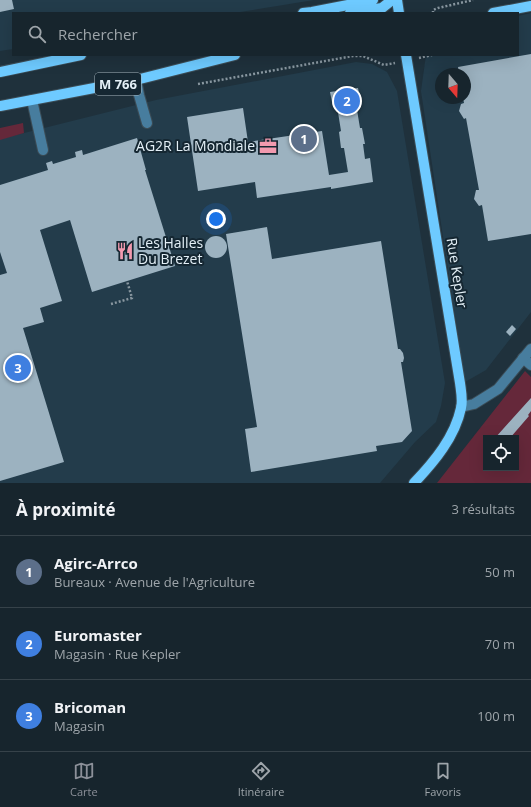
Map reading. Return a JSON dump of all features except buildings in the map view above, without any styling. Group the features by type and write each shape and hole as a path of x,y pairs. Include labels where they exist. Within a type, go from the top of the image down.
{"main road":[{"path":"312,12 373,0"},
{"path":"356,12 382,8 392,0"},
{"path":"397,0 400,12"},
{"path":"498,12 531,6"},
{"path":"1,71 76,56"},
{"name":"M 766","path":"0,106 136,80 231,56"},
{"name":"Rue Kepler","path":"406,56 459,375 461,407 454,429 439,454 414,483"}],"street":[{"path":"136,80 147,123"},
{"path":"32,100 43,150"},
{"path":"461,407 474,404 498,388 531,349"},
{"path":"523,358 531,365"}],"path":[{"path":"433,12 433,10 438,8 473,0"},
{"path":"198,84 353,56 363,56 384,65 395,63"},
{"path":"420,58 428,56"},
{"path":"111,304 132,298 127,281"}],"shaded area":[{"path":"0,0 314,0 240,12 12,12 12,49 0,51"},
{"path":"531,13 531,312 486,370 465,382 421,91 426,56 519,56 519,16"},
{"path":"356,62 372,64 387,72 397,91 445,383 441,406 436,422 415,442 380,483 0,483 0,139 156,100"},
{"path":"23,123 24,133 0,140 0,128"},
{"path":"525,371 531,377 531,483 437,483"}],"place":[{"name":"Euromaster","path":"347,101"},
{"name":"Agirc-Arrco","path":"304,139"},
{"name":"AG2R La Mondiale","path":"268,146"},
{"name":"Les Halles Du Brezet","path":"125,251"},
{"name":"Bricoman","path":"18,368"}]}
